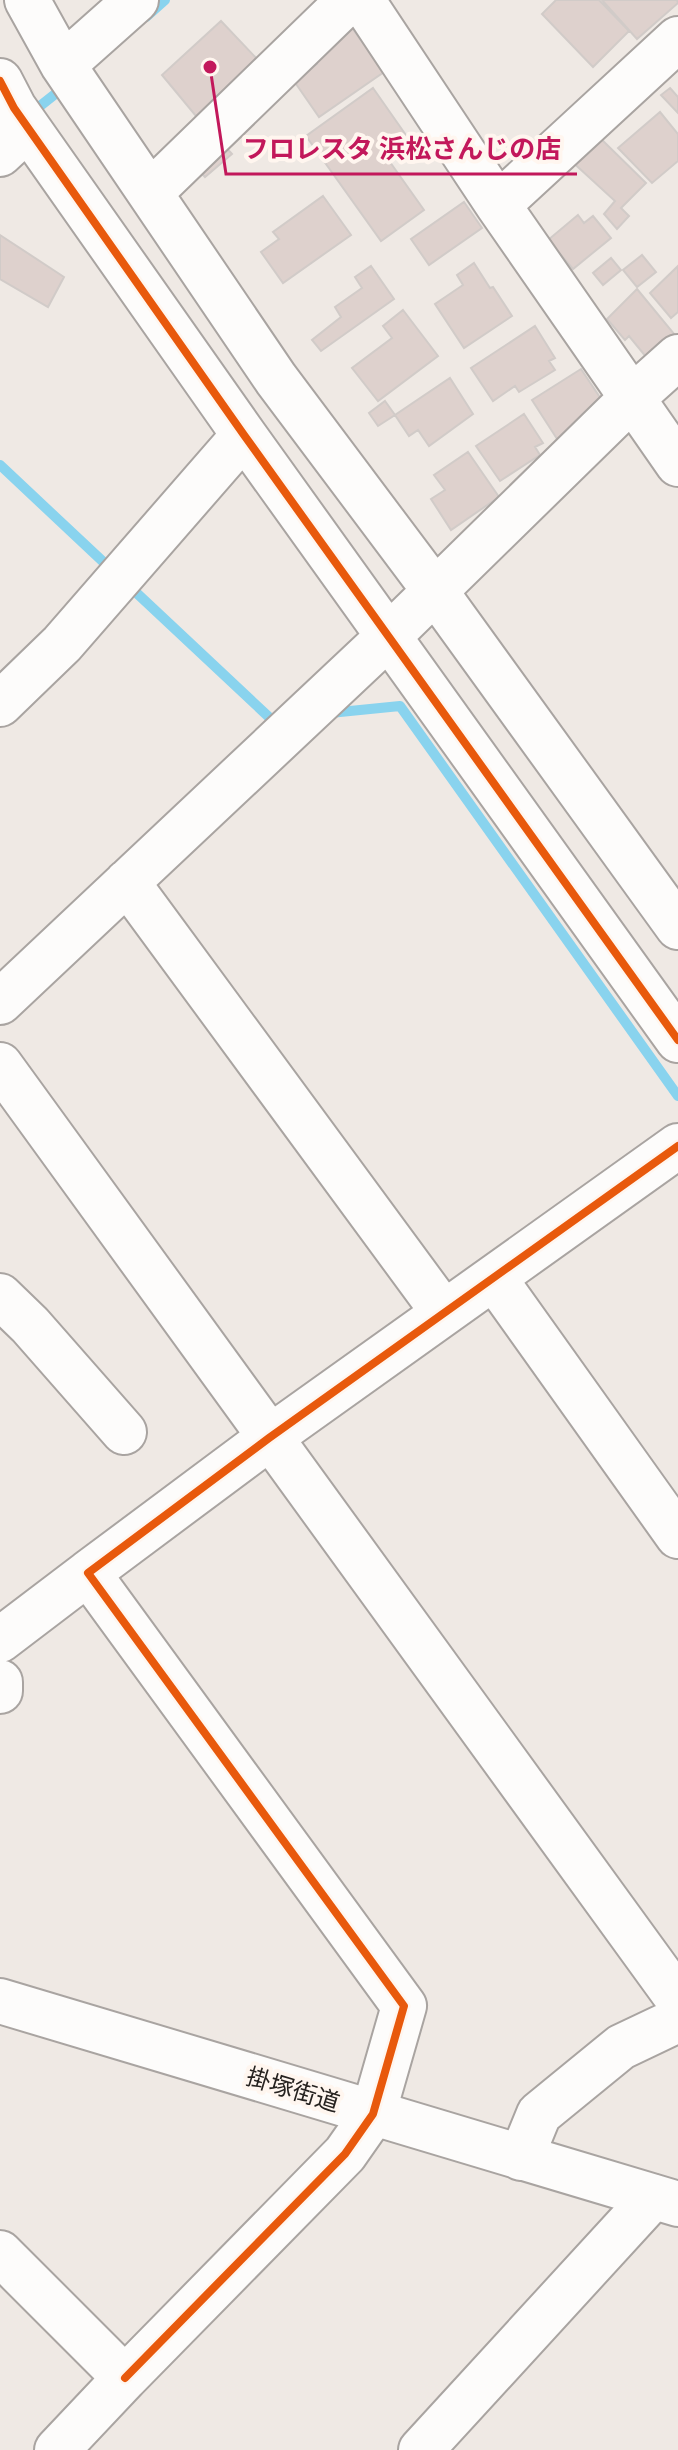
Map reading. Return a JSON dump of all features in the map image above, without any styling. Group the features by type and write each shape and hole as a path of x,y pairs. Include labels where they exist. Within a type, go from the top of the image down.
{"main road":[{"path":"27,0 63,65 276,379 435,591 678,927"},
{"path":"63,65 136,0"},
{"path":"150,193 349,0"},
{"path":"362,0 498,205 678,464"},
{"path":"498,205 678,39"},
{"path":"0,81 14,108 14,141 244,435 678,1040"},
{"path":"0,1002 389,636 631,399 678,357"},
{"path":"0,704 62,644 244,435"},
{"path":"127,882 444,1313"},
{"path":"0,1065 678,1999"},
{"path":"0,1640 269,1438 678,1146"},
{"path":"494,1278 678,1536"},
{"path":"0,1296 30,1325 124,1432"},
{"path":"57,2450 345,2154 373,2114 404,2006 88,1573"},
{"path":"0,1682 0,1691"},
{"name":"掛塚街道","path":"0,2001 665,2200"},
{"path":"521,2158 539,2114 621,2047 678,2020"},
{"path":"421,2450 665,2200"},
{"path":"0,2253 125,2378"}],"building":[{"path":"556,0 599,0 629,31 593,67 542,14"},
{"path":"602,0 677,0 678,3 637,39"},
{"path":"221,21 258,60 196,116 162,75"},
{"path":"352,28 384,72 319,117 294,81 317,64 311,55"},
{"path":"373,88 408,138 385,155 424,210 381,241 306,136"},
{"path":"670,88 678,97 678,113 661,95"},
{"path":"660,112 678,134 678,161 652,183 618,148"},
{"path":"596,134 646,183 621,208 629,216 617,229 604,214 615,201 567,157"},
{"path":"219,140 232,154 205,177 192,163"},
{"path":"323,196 351,235 283,283 261,252 279,239 273,232"},
{"path":"464,202 482,228 429,265 411,239"},
{"path":"578,215 584,223 593,216 611,238 573,269 548,240"},
{"path":"0,235 64,277 48,307 0,279"},
{"path":"642,255 656,272 637,287 623,270"},
{"path":"611,258 621,270 603,285 593,273"},
{"path":"474,263 512,316 464,348 435,304 463,285 457,275"},
{"path":"371,266 394,299 321,351 312,340 341,317 335,307 362,288 355,277"},
{"path":"678,266 678,312 671,318 650,293"},
{"path":"637,289 675,335 647,358 629,336 625,340 607,319"},
{"path":"403,310 438,356 378,401 352,368 392,338 383,326"},
{"path":"535,326 555,358 549,361 555,370 519,392 515,386 493,401 471,368"},
{"path":"581,369 601,399 559,442 532,400"},
{"path":"450,378 473,414 429,446 418,430 409,436 395,415"},
{"path":"385,401 395,415 378,426 369,413"},
{"path":"524,414 543,443 535,447 540,455 500,481 476,446"},
{"path":"468,452 499,497 451,530 431,499 445,490 434,475"}],"waterway":[{"path":"146,17 165,0"},
{"path":"30,114 64,87"},
{"path":"0,465 113,571"},
{"path":"127,584 271,719 282,718"},
{"path":"330,713 400,706 678,1096"}],"cycle path":[{"path":"0,81 14,108 244,435 678,1040"},
{"path":"125,2378 345,2154 373,2114 404,2006 88,1573 269,1438 678,1146"}],"place":[{"name":"フロレスタ 浜松さんじの店","path":"210,67"}]}
